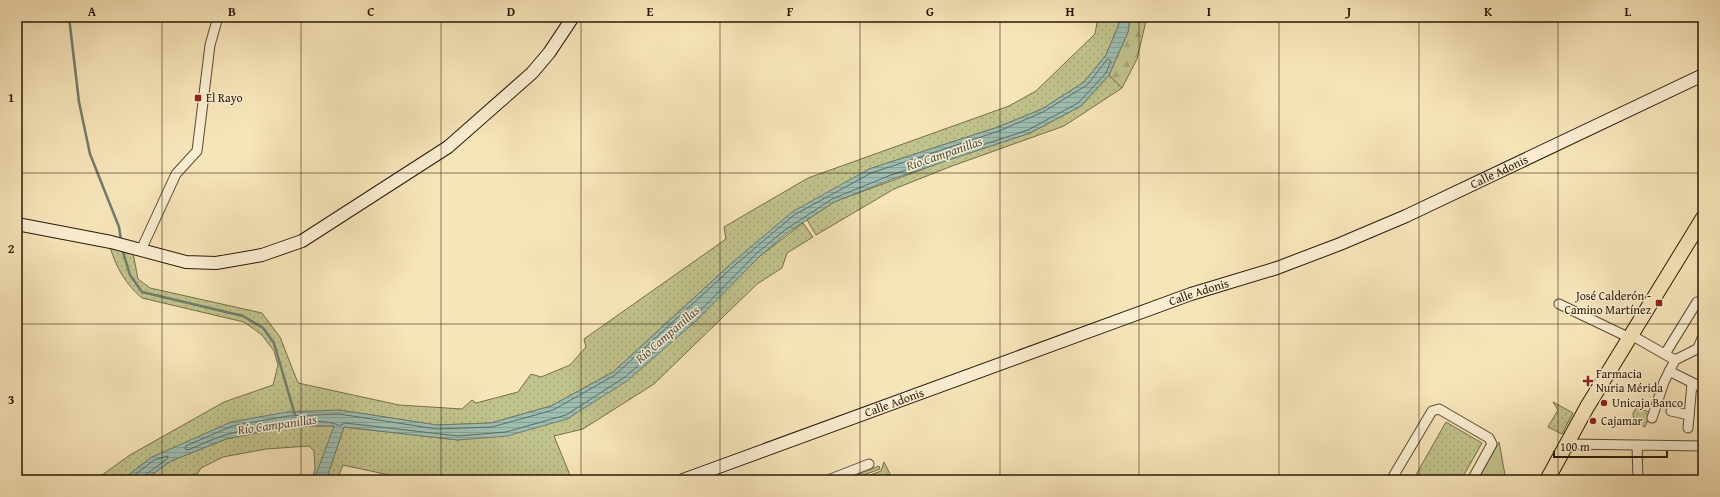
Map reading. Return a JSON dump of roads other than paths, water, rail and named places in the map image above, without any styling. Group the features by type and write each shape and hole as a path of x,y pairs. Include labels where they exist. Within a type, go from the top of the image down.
{"main road":[{"path":"17,224 111,242 186,262 216,263 262,255 302,241 448,147 532,73 549,53 573,17"},
{"name":"Calle Adonis","path":"683,480 708,476 1191,294 1277,268 1340,244 1406,216 1703,75"},
{"path":"1547,480 1566,444 1703,218"}],"street":[{"path":"141,250 176,174 197,151 210,45 218,17"},
{"path":"1665,354 1697,302"},
{"path":"1559,304 1665,354 1674,360"},
{"path":"1652,418 1674,360 1700,347 1703,336"},
{"path":"1669,371 1703,388"},
{"path":"1688,428 1692,383"},
{"path":"1392,480 1432,411 1439,409 1489,438 1492,444 1472,480"},
{"path":"1671,411 1689,415"},
{"path":"1566,444 1703,446"},
{"path":"1637,445 1638,480"},
{"path":"828,480 869,464"}],"water":[{"name":"Río Campanillas","path":"1122,17 1130,17 1128,32 1109,75 1081,106 1030,133 892,179 834,202 787,233 760,256 697,320 627,381 567,419 507,436 458,440 344,427 326,480 314,480 334,426 291,426 226,439 171,461 144,480 122,480 152,457 231,422 287,412 339,410 437,425 491,423 551,406 613,372 733,262 792,212 869,169 998,127 1042,109 1084,82 1106,55"}],"waterway":[{"path":"69,17 79,102 90,154 119,227 121,240"},
{"name":"Río Campanillas","path":"123,252 130,275 142,292 243,316 263,328 274,343 295,415"}],"place":[{"name":"El Rayo","path":"198,98"},
{"name":"José Calderón - Camino Martínez","path":"1659,303"},
{"name":"Farmacia Nuria Mérida","path":"1588,381"},
{"name":"Unicaja Banco","path":"1604,403"},
{"name":"Cajamar","path":"1593,421"}]}
